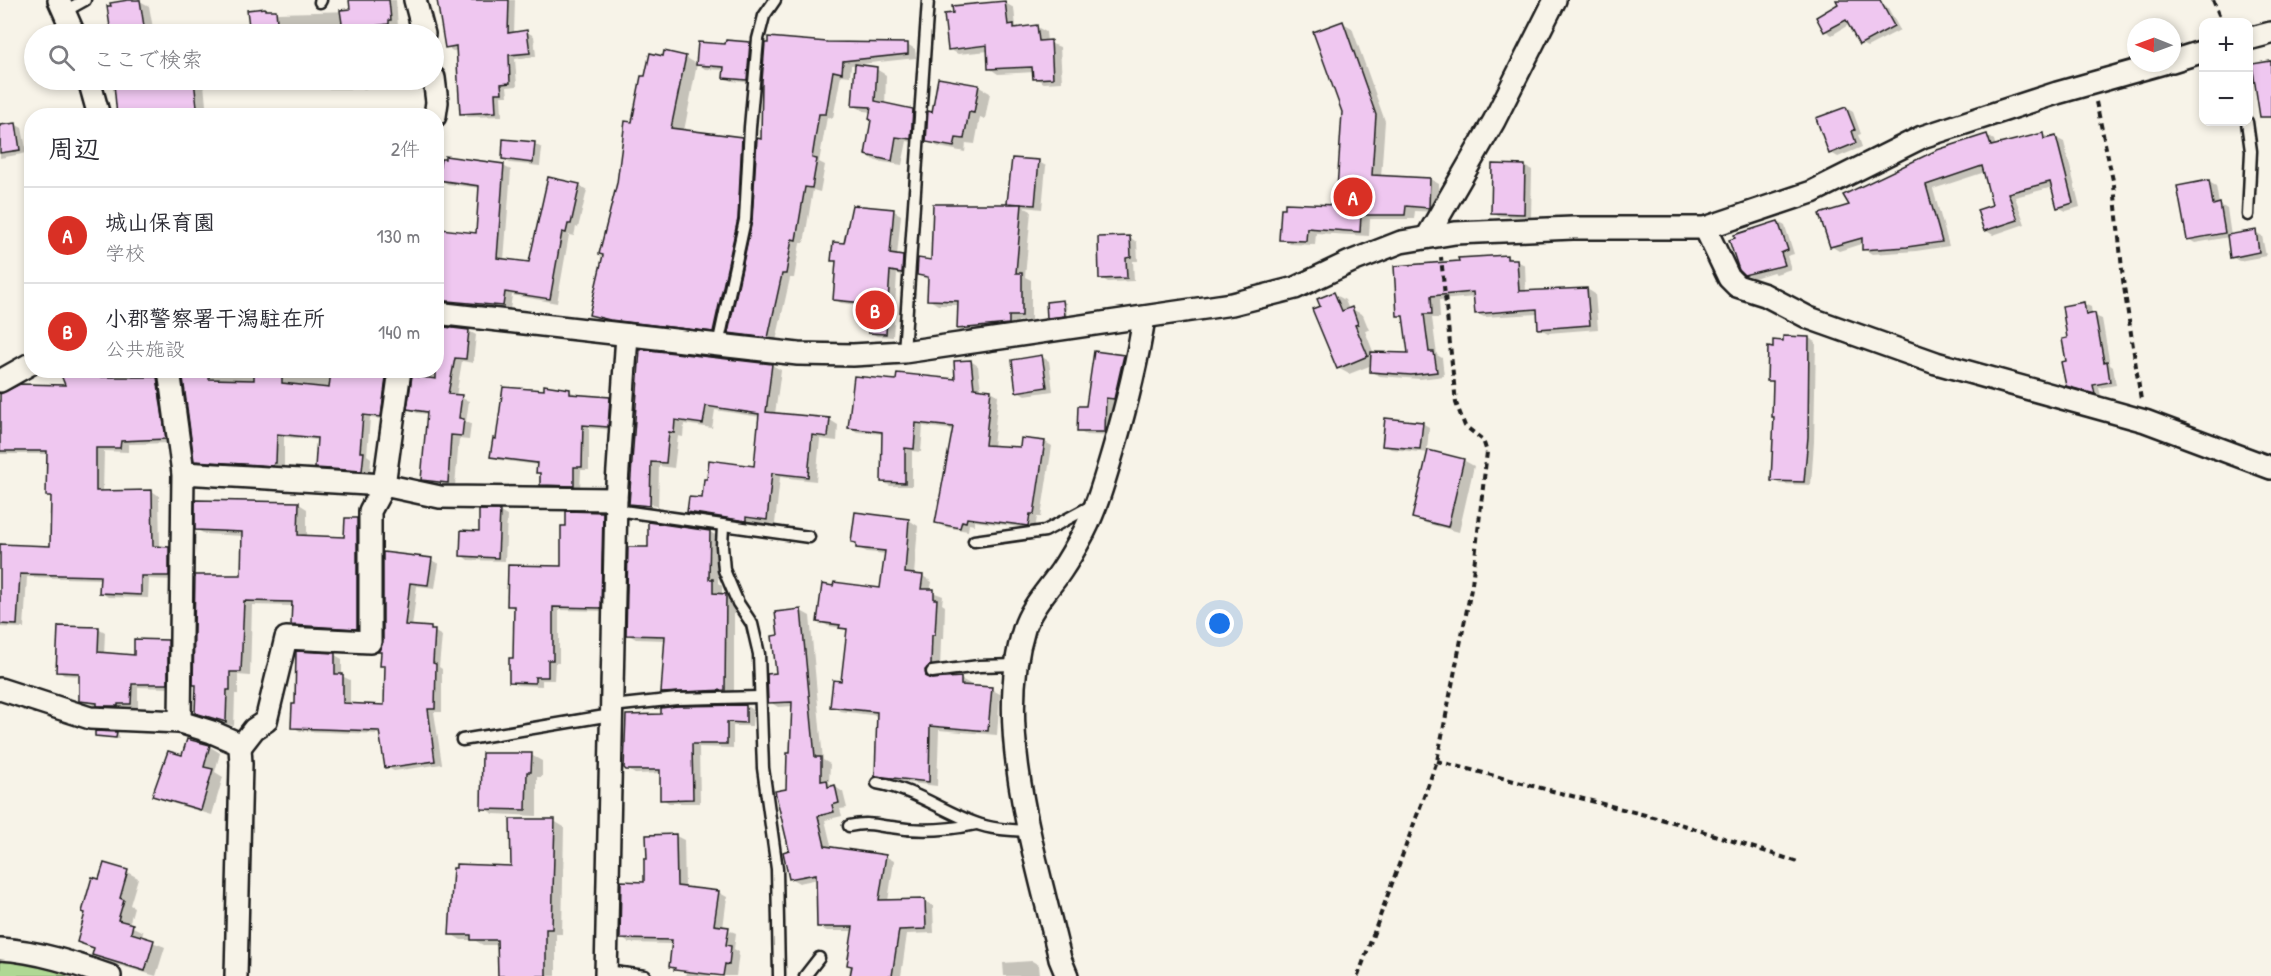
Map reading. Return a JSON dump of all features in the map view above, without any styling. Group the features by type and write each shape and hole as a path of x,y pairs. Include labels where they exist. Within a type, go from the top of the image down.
{"street":[{"path":"415,0 421,24"},
{"path":"1433,236 1555,0"},
{"path":"62,6 70,24"},
{"path":"2253,38 2271,33"},
{"path":"2181,58 2199,53"},
{"path":"444,313 798,354 853,355 904,352 1144,318 1232,304 1295,288 1401,242 1433,236 1573,228 1705,228 1812,192 1922,137 2057,93 2133,72"},
{"path":"92,90 97,108"},
{"path":"436,90 436,108"},
{"path":"1705,228 1729,278 1737,286 1765,296 1809,318 1936,363 2145,421 2271,468"},
{"path":"1068,976 1060,959 1018,770 1014,716 1016,665 1025,627 1040,598 1060,572 1084,531 1105,478 1132,384 1144,318"},
{"path":"606,974 616,505 627,335"},
{"path":"0,381 24,368"},
{"path":"170,378 183,473 180,722"},
{"path":"236,976 240,747 254,729 266,721 286,638 370,642 370,511 384,485 399,378"},
{"path":"183,473 384,485 440,497 616,505"},
{"path":"0,689 90,718 180,722 212,732 235,742 240,747"},
{"path":"0,949 12,949 78,965 110,976"}],"lane":[{"path":"62,6 85,0"},
{"path":"718,345 745,220 758,39 764,16 776,0"},
{"path":"904,352 928,0"},
{"path":"2248,126 2251,151 2248,215"},
{"path":"974,541 1045,531 1095,504"},
{"path":"616,505 723,526 809,537"},
{"path":"723,526 724,570 738,603 752,624 759,654 763,768 777,870 778,976"},
{"path":"932,672 979,666 1016,665"},
{"path":"462,740 677,699 760,697"},
{"path":"877,783 898,786 976,824 1000,830 1030,831"},
{"path":"849,826 867,823 892,828 951,830 976,824"},
{"path":"805,976 819,958"},
{"path":"606,974 645,976"}],"path":[{"path":"2213,0 2220,18"},
{"path":"2092,84 2114,185 2123,280 2145,421"},
{"path":"1358,976 1437,761 1472,584 1487,452 1483,440 1465,426 1456,403 1433,236"},
{"path":"1437,761 1680,824 1798,862"}],"green space":[{"path":"0,956 8,957 82,976 0,976"}],"building":[{"path":"140,0 144,24 110,24 107,6 111,6 110,3"},
{"path":"349,0 389,0 391,20 389,24 342,24 340,10 350,9"},
{"path":"437,0 509,0 508,33 527,30 530,53 509,55 510,83 501,84 502,93 495,93 496,112 460,114 456,46 445,48 444,24 441,24"},
{"path":"1836,0 1880,0 1894,26 1859,45 1846,20 1824,32 1816,17 1838,4"},
{"path":"1005,1 1008,25 1014,24 1014,28 1037,25 1039,41 1051,40 1053,78 1033,79 1032,67 988,69 987,45 948,50 944,14 953,13 952,6"},
{"path":"265,8 265,10 276,10 277,24 249,24 247,10"},
{"path":"1343,21 1376,115 1372,175 1430,178 1429,208 1406,206 1405,215 1361,215 1360,232 1307,228 1306,241 1279,240 1281,208 1285,208 1285,203 1336,205 1342,112 1313,32"},
{"path":"768,37 827,42 908,43 908,54 843,61 842,73 833,71 826,114 819,114 812,158 817,159 812,188 805,187 796,240 792,239 786,274 782,274 768,338 728,333 752,221 757,138 761,139 765,43 768,43"},
{"path":"726,40 750,42 747,80 723,78 724,67 696,65 698,42 725,44"},
{"path":"664,51 686,56 671,128 742,137 738,219 713,332 610,320 589,315 603,255 599,254 617,183 625,121 632,122 641,76 645,76 650,53 663,56"},
{"path":"2271,61 2271,117 2260,117 2253,64"},
{"path":"855,64 877,67 875,101 913,109 911,139 896,137 892,161 865,155 871,107 852,106"},
{"path":"938,78 979,85 974,113 969,112 964,139 956,138 954,147 926,142 928,111 932,112"},
{"path":"115,90 195,90 197,108 116,108"},
{"path":"1846,107 1855,130 1852,131 1856,143 1829,154 1816,118"},
{"path":"16,123 20,150 0,153 0,125"},
{"path":"2043,133 2044,139 2056,136 2073,203 2057,208 2050,182 2008,193 2018,220 1984,231 1977,210 1992,205 1982,166 1926,185 1942,242 1862,250 1862,238 1830,247 1819,214 1849,205 1843,195 1937,150 1987,134 1991,146"},
{"path":"503,139 535,142 533,163 502,159"},
{"path":"445,156 504,164 497,258 529,262 548,177 580,184 571,224 568,224 566,233 562,232 550,299 505,292 503,306 444,301 444,229 476,233 479,186 444,181"},
{"path":"1012,158 1039,160 1035,205 1007,203"},
{"path":"1492,164 1525,165 1524,214 1491,213"},
{"path":"2209,180 2213,205 2220,203 2225,233 2187,240 2177,186"},
{"path":"933,204 1022,204 1016,273 1022,273 1022,316 1009,316 1009,324 957,329 958,301 927,300 928,277 917,275 918,258 931,260"},
{"path":"852,205 894,209 890,254 903,256 902,273 890,271 886,334 868,333 868,320 863,319 864,303 833,300 836,261 831,261 833,242 844,243"},
{"path":"1778,221 1788,250 1781,253 1785,265 1744,275 1739,270 1729,240 1735,238 1734,235"},
{"path":"2256,230 2259,252 2230,258 2227,235"},
{"path":"1130,236 1131,257 1126,258 1127,278 1099,279 1098,237"},
{"path":"1507,255 1507,259 1517,259 1519,291 1587,288 1590,325 1538,329 1537,309 1475,314 1473,292 1431,296 1432,314 1424,314 1429,352 1434,352 1437,372 1411,375 1370,372 1371,352 1408,353 1403,316 1397,316 1394,266"},
{"path":"1334,292 1342,311 1352,307 1358,324 1355,325 1368,356 1337,369 1312,309 1320,306 1317,299"},
{"path":"1063,300 1065,316 1047,318 1046,302"},
{"path":"2084,302 2086,315 2095,313 2110,382 2093,385 2095,394 2066,386 2061,362 2066,361 2062,339 2067,338 2062,306"},
{"path":"444,327 469,330 466,359 455,358 448,394 462,395 459,418 464,419 462,436 451,435 448,483 421,480 427,412 407,409 412,378 444,378"},
{"path":"1783,336 1809,337 1808,437 1804,482 1771,481 1774,417 1772,417 1773,381 1767,381 1768,347 1773,348 1773,340 1783,341"},
{"path":"640,349 772,364 766,412 830,418 828,437 812,435 808,477 772,473 767,520 746,517 746,521 687,512 689,497 702,498 709,460 754,466 759,414 706,406 703,424 675,420 674,433 669,432 666,463 651,462 650,506 629,504"},
{"path":"1094,351 1124,355 1114,399 1106,398 1105,432 1077,432 1078,406 1086,406"},
{"path":"1042,355 1047,387 1016,392 1012,360"},
{"path":"971,360 974,388 991,390 985,445 1020,447 1021,438 1045,441 1034,514 1030,514 1028,526 967,518 966,522 962,521 960,528 935,523 953,427 916,423 914,449 905,448 905,483 881,482 882,432 848,428 854,376 896,380 897,373 955,379 954,361"},
{"path":"62,378 157,378 166,439 121,441 120,448 96,448 96,491 152,490 153,546 169,547 169,576 141,576 141,595 99,593 100,576 20,574 17,625 0,624 0,544 50,546 51,496 46,496 47,451 0,451 0,394 20,384 65,385"},
{"path":"183,378 254,380 254,378 282,378 282,383 329,388 330,378 386,378 381,417 363,415 360,452 364,452 362,471 315,468 317,438 277,434 276,463 273,466 194,461"},
{"path":"544,385 570,389 570,394 610,397 608,427 583,425 582,467 574,467 574,486 540,485 540,473 536,473 537,463 490,457 493,438 496,439 503,387 544,390"},
{"path":"1385,418 1423,422 1420,449 1382,446"},
{"path":"1428,450 1464,459 1448,527 1412,518"},
{"path":"195,500 299,502 298,535 344,537 345,518 357,518 357,629 291,625 292,602 244,601 241,672 230,672 226,722 195,713 196,685 193,685 195,575 241,575 242,532 195,530"},
{"path":"479,510 500,510 498,558 460,556 461,530 479,531"},
{"path":"566,511 603,512 601,608 553,607 553,660 548,660 548,677 535,677 535,683 509,682 509,658 513,658 514,606 507,606 508,565 561,566 561,526 566,526"},
{"path":"855,512 909,519 905,573 923,575 921,589 934,589 934,599 937,599 931,665 925,670 926,677 932,679 961,677 961,685 992,687 988,731 930,726 929,782 875,776 877,712 830,707 833,680 841,681 847,629 839,628 840,625 817,622 822,584 833,586 834,582 880,588 885,551 856,548 856,543 851,542"},
{"path":"648,522 710,531 709,579 713,579 713,593 726,594 725,690 661,693 665,636 626,635 628,547 648,547"},
{"path":"383,552 432,558 428,585 410,583 405,625 431,627 431,630 435,630 433,663 436,664 435,709 428,709 435,761 385,768 379,731 291,728 292,704 295,704 296,651 335,653 335,674 343,674 343,703 384,705 385,666 380,666 381,652 378,652 383,642"},
{"path":"801,609 815,757 821,757 821,781 827,780 828,787 835,785 839,803 832,805 834,812 818,816 825,846 886,855 879,900 925,899 926,929 899,930 892,976 850,976 852,966 847,965 853,927 817,927 816,874 789,879 783,852 789,850 775,791 786,789 792,702 768,703 767,674 776,673 772,636 778,635 775,612"},
{"path":"58,626 99,627 98,652 134,655 134,639 168,640 168,684 132,684 131,704 97,706 97,703 79,701 79,673 56,672"},
{"path":"746,705 746,723 727,722 727,744 692,744 693,799 660,800 660,770 626,770 624,768 626,715 661,714 661,708 677,706"},
{"path":"95,731 117,732 116,738 95,736"},
{"path":"187,739 210,745 204,767 213,769 201,810 152,796 168,751 182,755"},
{"path":"482,753 532,753 531,772 527,772 526,810 481,809"},
{"path":"510,819 555,819 552,929 546,929 546,976 498,976 497,940 471,940 471,935 449,935 453,868 456,868 456,864 511,866"},
{"path":"676,834 677,886 719,891 714,925 729,927 726,945 731,946 729,965 725,964 723,976 674,970 675,968 669,967 672,940 620,939 621,881 644,882 644,859 647,859 646,835"},
{"path":"104,863 128,870 120,898 124,900 118,920 133,924 131,933 154,940 145,971 92,955 94,948 77,942 85,913 82,912 92,877 99,879"}],"place":[{"name":"城山保育園","path":"1353,197"},
{"name":"小郡警察署干潟駐在所","path":"875,310"}]}
